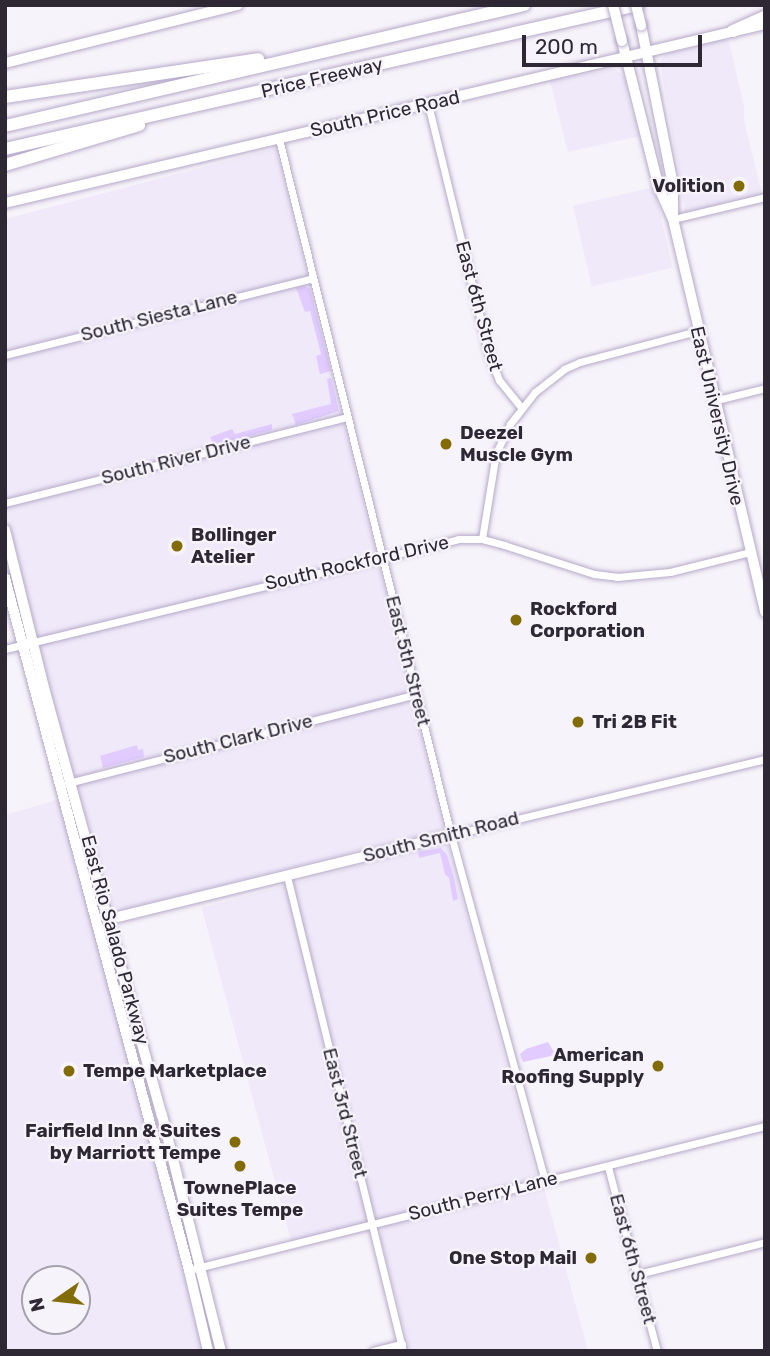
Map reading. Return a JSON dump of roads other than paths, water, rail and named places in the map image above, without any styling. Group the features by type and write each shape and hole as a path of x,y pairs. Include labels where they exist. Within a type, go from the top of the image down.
{"highway":[{"name":"Price Freeway","path":"5,126 524,5"},
{"name":"Price Freeway","path":"5,149 169,114 637,5"},
{"path":"733,32 765,17"},
{"path":"5,97 334,49"},
{"path":"5,165 117,133 169,114"}],"main road":[{"path":"5,63 238,5"},
{"name":"East University Drive","path":"613,5 659,188 673,219"},
{"name":"East University Drive","path":"637,5 673,185 673,219 713,401 765,612"},
{"name":"South Price Road","path":"5,203 765,24"},
{"path":"645,134 654,148 664,180 673,185"},
{"name":"East Rio Salado Parkway","path":"5,530 60,785 189,1270 208,1351"},
{"name":"East Rio Salado Parkway","path":"5,578 72,782 112,918 221,1351"},
{"name":"South Smith Road","path":"112,918 451,835"}],"street":[{"name":"East 6th Street","path":"428,104 489,354 499,380 521,407"},
{"name":"East 5th Street","path":"279,139 451,835 545,1181"},
{"path":"673,219 765,197"},
{"name":"South Siesta Lane","path":"5,355 313,278"},
{"path":"482,539 492,466 500,441 521,407 545,383 580,362 697,331"},
{"path":"713,401 765,388"},
{"name":"South River Drive","path":"5,503 347,417"},
{"name":"South Rockford Drive","path":"5,649 444,541 482,539 594,574 617,577 670,572 750,552"},
{"name":"South Clark Drive","path":"60,785 416,694"},
{"name":"South Smith Road","path":"451,835 765,759"},
{"name":"East 3rd Street","path":"287,876 402,1347"},
{"name":"South Smith Road","path":"97,922 112,918"},
{"name":"South Perry Lane","path":"189,1270 765,1126"},
{"name":"East 6th Street","path":"608,1167 657,1351"},
{"path":"638,1274 765,1242"},
{"path":"373,1351 402,1347"}],"place":[{"name":"Volition","path":"739,186"},
{"name":"Deezel Muscle Gym","path":"446,444"},
{"name":"Bollinger Atelier","path":"177,546"},
{"name":"Rockford Corporation","path":"516,620"},
{"name":"Tri 2B Fit","path":"578,722"},
{"name":"American Roofing Supply","path":"658,1066"},
{"name":"Tempe Marketplace","path":"69,1071"},
{"name":"Fairfield Inn & Suites by Marriott Tempe","path":"235,1142"},
{"name":"TownePlace Suites Tempe","path":"240,1166"},
{"name":"One Stop Mail","path":"591,1258"}]}
